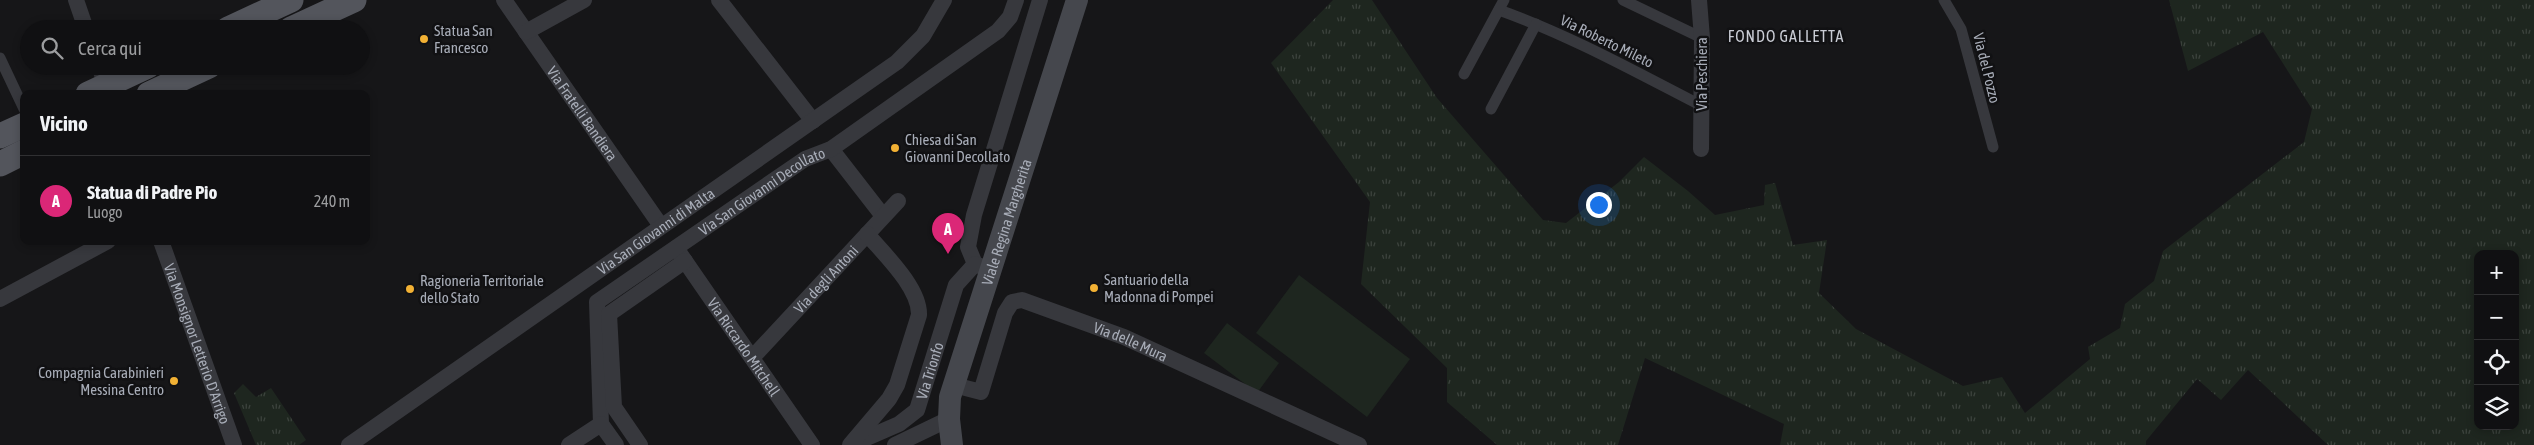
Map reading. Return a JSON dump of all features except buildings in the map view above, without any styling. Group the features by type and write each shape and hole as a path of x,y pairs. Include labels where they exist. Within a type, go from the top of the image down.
{"main road":[{"path":"248,20 291,0"},
{"path":"311,20 354,0"},
{"name":"Viale Regina Margherita","path":"952,445 949,420 950,397 982,267 1077,0"},
{"path":"100,85 125,75"},
{"path":"158,90 190,75"},
{"path":"0,136 20,127"},
{"path":"0,164 20,154"}],"street":[{"path":"76,0 83,20"},
{"name":"Via Fratelli Bandiera","path":"504,0 660,226"},
{"path":"526,32 584,0"},
{"path":"719,0 813,122"},
{"name":"Via San Giovanni di Malta","path":"352,444 660,226 813,122 897,62 914,47 932,23 944,0"},
{"name":"Via San Giovanni Decollato","path":"601,424 597,302 681,255 805,159 831,149 998,31 1010,17 1016,0"},
{"path":"982,267 968,247 974,215 1040,0"},
{"path":"1623,0 1702,38"},
{"name":"Via Peschiera","path":"1699,0 1702,38 1701,148"},
{"name":"Via del Pozzo","path":"1944,0 1961,29 1992,147"},
{"path":"1464,74 1502,5"},
{"name":"Via Roberto Mileto","path":"1502,5 1536,24 1594,50 1700,104"},
{"path":"1491,109 1536,24"},
{"path":"0,58 20,100"},
{"path":"831,149 883,216"},
{"name":"Via degli Antoni","path":"752,358 898,201"},
{"path":"850,445 889,399 897,385 920,307 913,291 867,234"},
{"path":"0,298 100,245"},
{"name":"Via Monsignor Letterio D'Arrigo","path":"162,245 234,445"},
{"path":"640,445 614,407 609,314 681,255"},
{"name":"Via Riccardo Mitchell","path":"681,255 812,445"},
{"name":"Via Trionfo","path":"850,445 899,424 917,410 956,285 982,267"},
{"name":"Via delle Mura","path":"954,385 981,392 1005,313 1012,302 1022,300 1124,337 1359,445"},
{"path":"895,445 949,420"},
{"path":"569,445 601,424 616,445"}],"green space":[{"path":"1333,0 1372,0 1437,98 1543,220 1566,223 1619,182 1644,157 1688,191 1715,215 1764,205 1765,185 1775,183 1793,245 1827,240 1819,293 1856,329 1963,386 2002,377 2025,413 2090,359 2088,347 2120,328 2125,304 2154,281 2163,251 2304,142 2312,109 2263,32 2188,71 2169,0 2534,0 2534,445 2328,445 2248,370 2221,400 2197,379 2146,441 2146,445 1780,445 1784,424 1645,358 1618,445 1497,445 1447,402 1447,368 1361,284 1370,202 1271,63"},
{"path":"1299,275 1410,359 1367,417 1256,333"},
{"path":"1227,323 1279,363 1257,393 1204,353"},
{"path":"243,384 256,397 271,388 306,440 299,445 256,445 234,393"}],"place":[{"name":"Statua San Francesco","path":"424,39"},
{"name":"Chiesa di San Giovanni Decollato","path":"895,148"},
{"name":"Statua di Padre Pio","path":"948,254"},
{"name":"Santuario della Madonna di Pompei","path":"1094,288"},
{"name":"Ragioneria Territoriale dello Stato","path":"410,289"},
{"name":"Compagnia Carabinieri Messina Centro","path":"174,381"}],"district":[{"name":"FONDO GALLETTA","path":"1786,36"}]}
